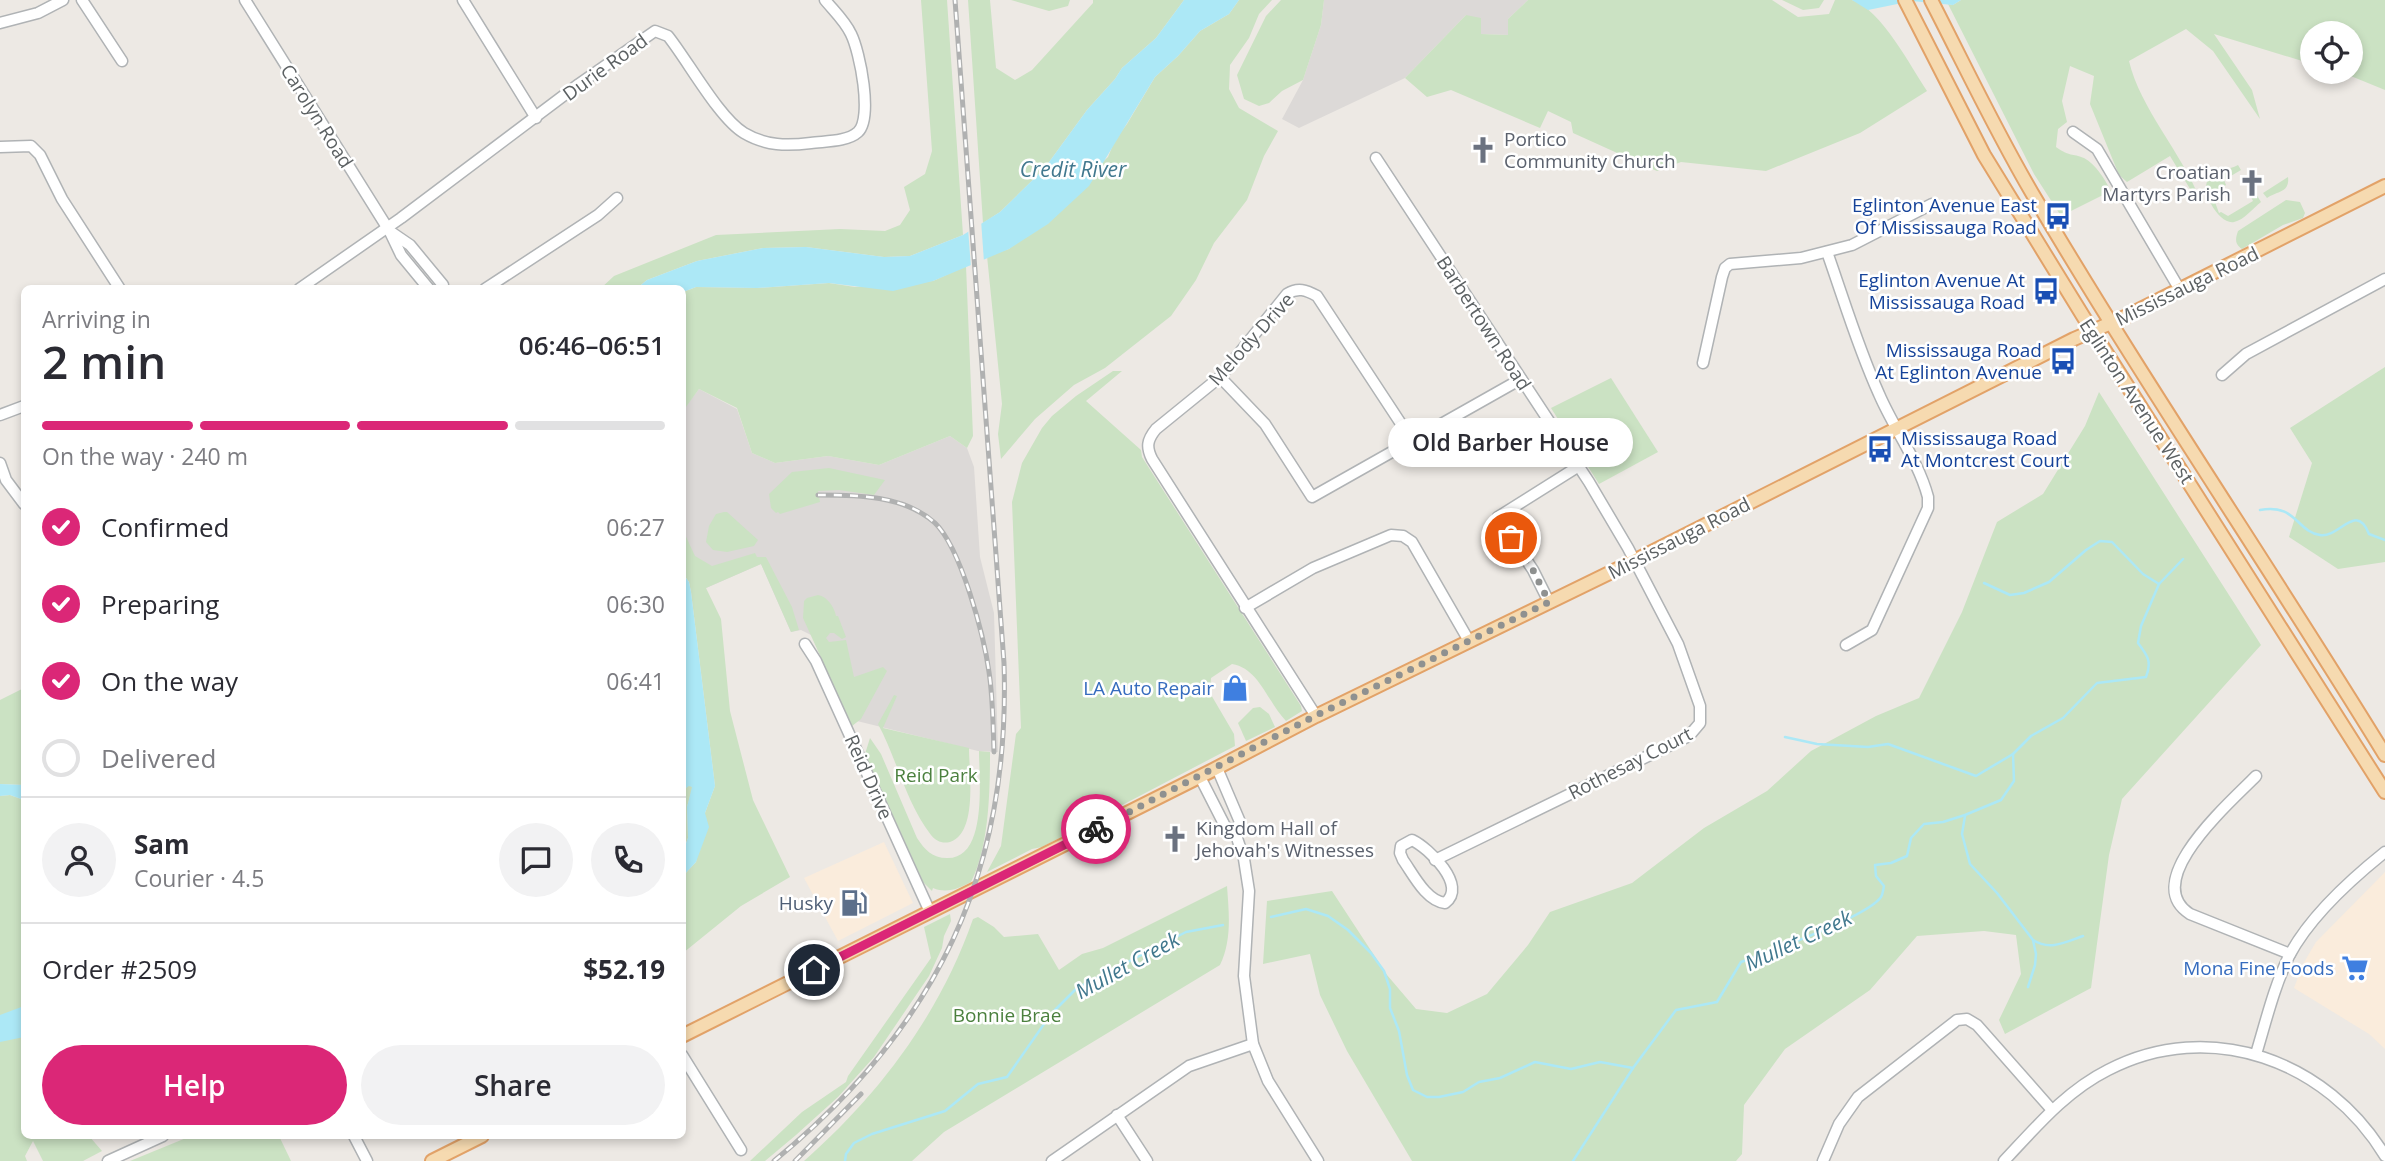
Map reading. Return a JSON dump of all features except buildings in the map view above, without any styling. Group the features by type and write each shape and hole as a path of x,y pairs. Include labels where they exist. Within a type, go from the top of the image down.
{"main road":[{"name":"Eglinton Avenue West","path":"1905,0 1984,155 2092,331 2385,792"},
{"name":"Eglinton Avenue West","path":"1931,0 2031,191 2385,754"},
{"name":"Mississauga Road","path":"686,1034 1200,777 1315,716 1634,561 2385,186"},
{"path":"432,1161 476,1139"}],"street":[{"path":"0,23 38,13 63,0"},
{"path":"82,0 122,61"},
{"name":"Carolyn Road","path":"245,0 401,255 426,285"},
{"path":"463,0 536,118"},
{"name":"Durie Road","path":"305,285 388,230 655,31 668,36 726,117 744,133 783,146 845,139 855,135 861,129 866,109 856,47 850,32 825,0"},
{"path":"2073,132 2097,149 2180,290"},
{"path":"0,146 31,146 40,155 62,199 117,285"},
{"name":"Barbertown Road","path":"1376,158 1579,467 1634,561"},
{"path":"491,285 597,215 617,198"},
{"path":"1703,363 1725,268 1730,264 1801,258 1852,245 1932,204"},
{"name":"Carolyn Road","path":"388,230 410,245 443,285"},
{"path":"1827,252 1859,349 1925,488 1928,508 1872,630 1846,645"},
{"path":"2222,375 2246,354 2385,279"},
{"name":"Melody Drive","path":"1315,716 1147,449 1149,437 1220,377 1287,294 1301,289 1317,296 1411,439"},
{"path":"1220,377 1265,424 1312,497 1521,379"},
{"path":"0,415 21,408"},
{"path":"0,463 6,480 21,500"},
{"path":"1549,602 1533,570 1498,517 1579,467"},
{"path":"1245,608 1313,568 1391,535 1403,536 1412,542 1469,641"},
{"name":"Rothesay Court","path":"1435,860 1689,736 1698,727 1701,710 1678,644 1634,561"},
{"name":"Reid Drive","path":"805,644 816,661 930,912"},
{"path":"1217,768 1240,822 1235,832"},
{"path":"2256,776 2194,840 2181,863 2174,896 2180,907 2190,914 2290,954"},
{"path":"1200,777 1225,826 1235,832 1244,859 1249,891 1244,976 1253,1044 1268,1081 1318,1161"},
{"path":"1412,840 1423,846 1435,860 1451,881 1454,891 1451,898 1445,902 1437,902 1431,897 1403,860 1401,846 1412,840"},
{"path":"2256,1054 2277,984 2290,954 2315,919 2385,852"},
{"path":"1823,1161 1839,1124 1858,1097 1957,1020 1967,1019 1977,1025 2052,1110"},
{"path":"1052,1161 1189,1066 1253,1044"},
{"path":"2004,1161 2052,1110 2078,1088 2107,1070 2147,1054 2194,1047 2256,1054 2300,1073 2333,1095 2366,1127 2385,1156"},
{"path":"686,1061 741,1150"},
{"path":"1117,1115 1147,1161"},
{"path":"108,1161 156,1139"},
{"path":"356,1139 367,1161"}],"shaded area":[{"path":"1324,0 1528,0 1508,19 1509,35 1481,34 1466,15 1405,78 1299,128 1282,119 1303,80 1321,25"},
{"path":"699,389 737,409 752,453 775,463 828,456 879,465 950,436 967,448 974,467 980,557 994,613 998,752 978,751 849,719 813,636 801,630 791,632 761,564 706,588 686,556 686,406"},
{"path":"884,842 913,903 838,941 804,878"},
{"path":"2385,872 2385,1049 2369,1034 2294,988 2303,964 2316,942"}],"green space":[{"path":"921,0 947,0 963,235 910,256 884,257 806,247 763,248 697,261 647,280 641,285 604,285 614,276 716,235 840,229 885,231 900,225 910,210 904,187 925,174 932,151"},
{"path":"968,0 990,0 996,68 1015,80 1032,70 1093,0 1184,0 1156,38 1122,68 1087,110 1044,169 1000,212 983,223"},
{"path":"1011,0 1070,0 1068,6 1049,11"},
{"path":"1239,0 1272,0 1259,14 1249,38 1230,65 1229,89 1239,108 1278,131 1264,156 1247,200 1214,243 1196,280 1171,316 1105,368 1074,385 1035,419 1001,459 998,434 1002,404 987,256 1009,249 1108,157 1115,140 1155,77 1200,31 1229,14"},
{"path":"1281,0 1324,0 1321,25 1303,80 1282,91 1269,103 1259,106 1244,99 1237,75 1266,16"},
{"path":"1528,0 1772,0 1798,17 1829,14 1835,0 1852,0 1863,6 1884,26 1927,91 1860,133 1766,171 1681,162 1657,171 1573,133 1571,122 1548,111 1540,128 1451,90 1427,97 1405,78 1466,15 1481,18 1481,34 1508,35 1508,19"},
{"path":"1782,0 1824,0 1819,8 1803,10"},
{"path":"1961,0 2385,0 2385,90 2363,81 2363,21 2300,21 2300,60 2214,34 2252,90 2260,119 2213,51 2186,29 2129,61 2142,96 2192,182 2200,199 2198,202 2170,156 2127,182 2119,175 2090,104 2094,76 2070,66 2062,101 2067,122 2058,129 2056,147 2092,164 2111,191 2061,216 2034,174 1948,4 1953,5"},
{"path":"2238,165 2241,170 2224,180 2226,185 2212,194 2219,213 2228,216 2253,201 2251,197 2256,194 2261,202 2241,219 2228,222 2217,213 2212,206 2206,185 2214,174"},
{"path":"2288,177 2285,189 2267,198 2263,193"},
{"path":"2286,200 2300,202 2305,213 2303,218 2283,225 2242,249 2236,242 2238,231"},
{"path":"966,266 973,436 967,448 950,436 879,465 828,456 775,463 752,453 737,408 699,389 686,407 686,291 696,287 757,288 829,283 855,287 933,281"},
{"path":"2385,367 2385,562 2338,569 2289,537 2312,463 2290,428"},
{"path":"1113,371 1122,371 1086,401 1141,450 1142,457 1302,711 1286,721 1256,679 1241,667 1232,664 1211,678 1210,693 1234,734 1235,746 1042,847 1032,849 987,872 1001,846 1016,734 1021,728 1012,502 1022,463 1042,428 1076,396"},
{"path":"1611,378 1658,452 1599,484 1551,408"},
{"path":"2099,392 2261,645 2122,799 2109,855 2091,988 2005,1034 1999,1020 2021,974 2016,935 1984,931 1917,936 1870,990 1785,1049 1744,1105 1742,1154 1736,1161 1412,1161 1347,1051 1320,995 1310,954 1263,964 1267,901 1332,891 1387,975 1416,1009 1447,1013 1487,994 1528,945 1550,912 1632,883 1704,828 1767,791 1811,751 1876,716 1919,698 1962,612 1997,522 2043,494 2085,426"},
{"path":"829,468 885,480 874,495 839,490 818,491 820,502 780,514 771,508 769,494 792,472"},
{"path":"724,512 758,540 754,546 727,552 713,550 706,542 709,526 716,514"},
{"path":"686,537 695,556 712,566 755,553 757,557 766,557 792,607 799,630 791,632 761,564 706,588 721,619 730,711 753,800 790,877 741,906 686,951 686,873 696,862 705,813 715,786 689,582 686,578"},
{"path":"818,595 828,600 832,606 846,637 842,639 830,633 826,638 829,642 846,640 854,677 883,667 887,671 861,719 852,726 803,618 804,601"},
{"path":"21,690 21,785 0,784 0,700"},
{"name":"Reid Park","path":"894,695 897,696 883,728 969,748 968,815 959,836 950,842 935,839 922,822 878,724"},
{"path":"1260,707 1269,714 1275,727 1246,741 1238,723 1253,708"},
{"path":"870,738 881,754 917,838 929,852 942,858 960,855 969,846 975,832 980,797 979,751 990,752 985,836 971,882 953,890 933,888 932,891 923,882 865,754"},
{"path":"689,785 693,787 687,807 686,843 686,788"},
{"path":"10,795 21,799 21,1139 92,1139 102,1151 83,1161 43,1161 33,1141 25,1156 27,1161 0,1161 0,796"},
{"name":"Bonnie Brae","path":"1227,886 1228,936 1220,965 944,1132 912,1161 804,1161 857,1109 904,1051 943,988 973,919 978,917 1004,937 1038,934 1059,970 1082,954 1103,948"},
{"path":"950,914 951,921 942,948 929,976 874,1057 838,1097 765,1161 750,1161 802,1112 846,1082 931,958 924,927"},
{"path":"184,1139 280,1139 291,1161 130,1161"}],"water":[{"name":"Credit River","path":"1184,0 1239,0 1229,14 1200,31 1155,77 1089,186 1048,224 1009,249 933,281 893,291 829,283 757,288 696,287 686,291 686,285 641,285 647,280 697,261 763,248 806,247 884,257 910,256 963,235 1000,212 1044,169 1122,68 1156,38"},
{"path":"1852,0 1961,0 1953,5 1912,1 1868,10"},
{"path":"686,578 691,592 715,786 705,813 709,827 696,862 686,873 687,807 692,787 686,788"},
{"path":"0,784 21,785 21,799 10,795 0,796"},
{"path":"21,1007 21,1038 0,1042 0,1015"}],"pier":[{"path":"981,220 984,262 971,268 968,228"}],"waterway":[{"name":"Mullet Creek","path":"2260,510 2272,509 2289,514 2306,529 2320,535 2347,523 2359,521 2369,534 2385,540"},
{"path":"1984,583 2010,595 2024,593 2049,582 2100,541 2112,542 2143,574 2159,584"},
{"name":"Mullet Creek","path":"1271,917 1306,909 1328,916 1348,930 1371,953 1384,971 1390,989 1390,1008 1399,1031 1407,1075 1413,1090 1427,1097 1463,1092 1479,1082 1500,1078 1535,1062 1571,1069 1600,1062 1633,1068 1676,1010 1717,1002 1741,962 1815,933 1872,905 1881,897 1884,886 1876,876 1875,865 1891,863 1907,856 1911,838 1924,824 1943,822 2001,800 2014,781 2013,754 2031,736 2063,718 2097,683 2146,677 2148,659 2138,643 2141,626 2159,584 2183,559"},
{"path":"1785,737 1817,744 1868,747 1888,744 1976,776 2013,754"},
{"path":"1965,816 1962,834 1970,864 1997,893 2033,940 2035,965 2028,987"},
{"name":"Mullet Creek","path":"845,1161 846,1154 854,1143 872,1134 945,1111 978,1084 1007,1077 1051,1014 1077,988 1186,932 1223,925"},
{"path":"2033,940 2052,945 2083,936"},
{"path":"1573,1161 1633,1068"}],"railway":[{"path":"774,1161 831,1110 879,1057 920,1000 952,941 977,878 994,811 1003,739 1004,663 955,0"},
{"path":"818,495 864,496 895,502 923,514 945,535 970,593 982,637 990,682 994,752"},
{"path":"795,1161 861,1094"}],"way so far":[{"path":"1096,829 1315,716 1549,602 1533,570 1511,538"}],"place":[{"name":"Portico Community Church","path":"1483,150"},
{"name":"Croatian Martyrs Parish","path":"2252,183"},
{"name":"Eglinton Avenue East Of Mississauga Road","path":"2058,216"},
{"name":"Eglinton Avenue At Mississauga Road","path":"2046,291"},
{"name":"Mississauga Road At Eglinton Avenue","path":"2063,361"},
{"name":"Mississauga Road At Montcrest Court","path":"1880,449"},
{"name":"Old Barber House","path":"1511,538"},
{"name":"LA Auto Repair","path":"1235,688"},
{"name":"Kingdom Hall of Jehovah's Witnesses","path":"1175,839"},
{"name":"Husky","path":"854,903"},
{"name":"Mona Fine Foods","path":"2355,968"}],"route":[{"path":"814,970 1096,829"}]}
